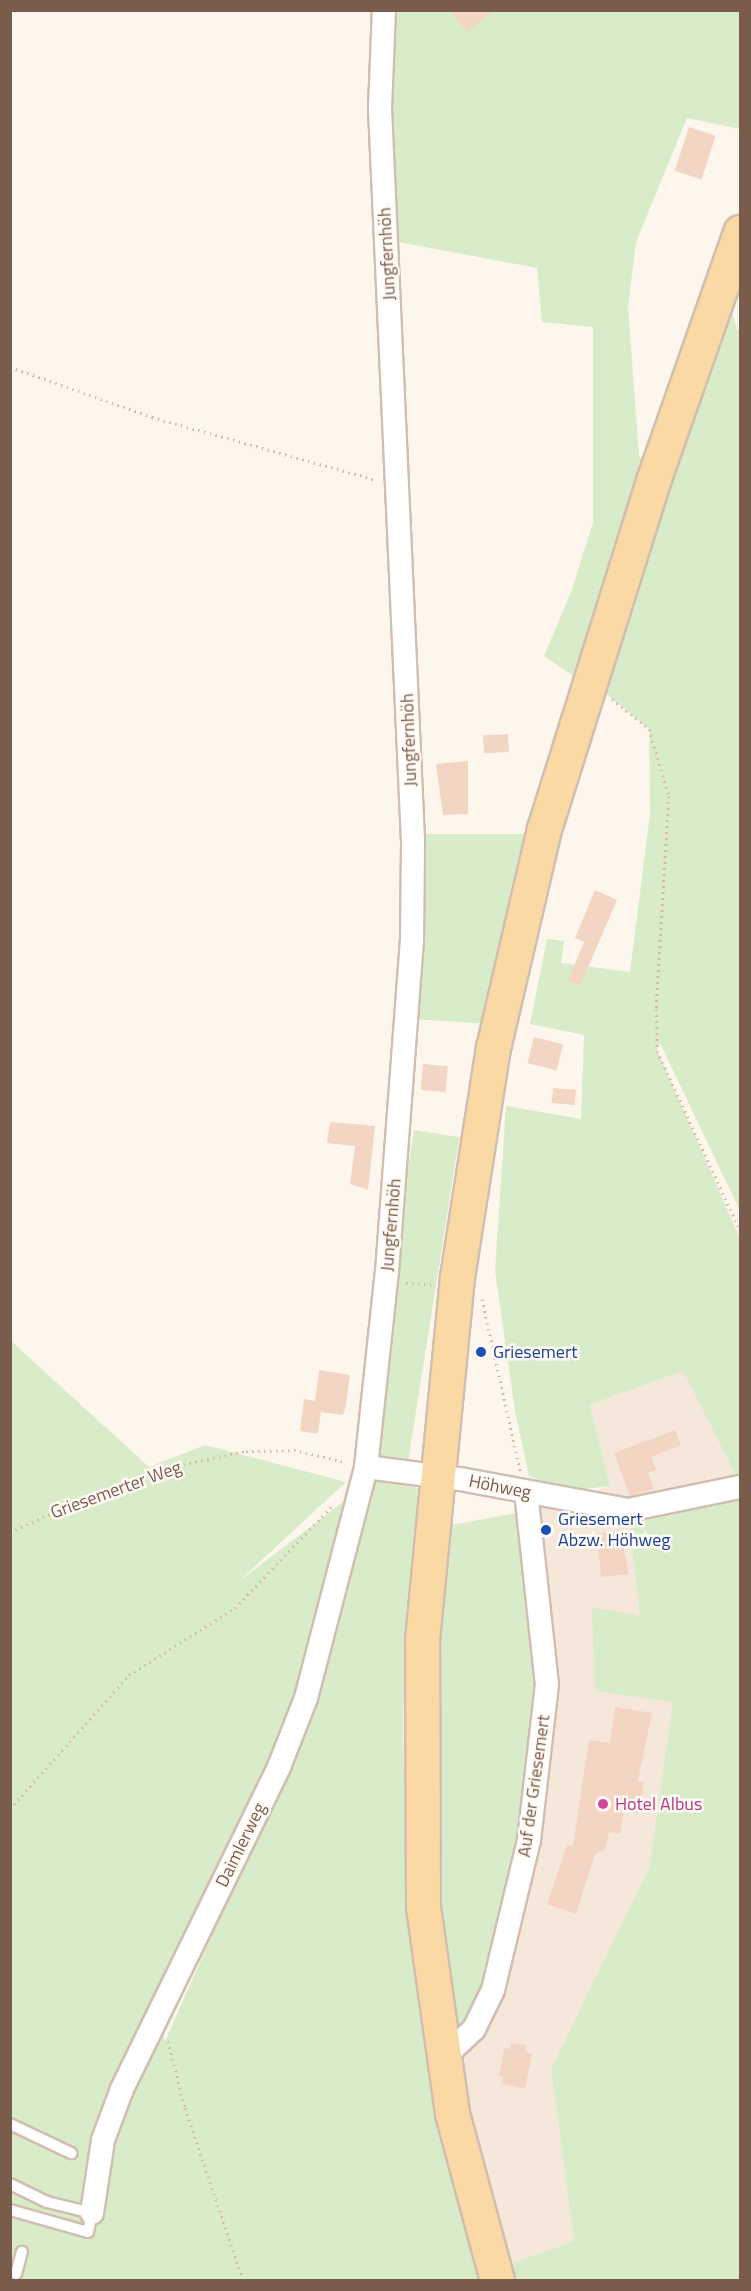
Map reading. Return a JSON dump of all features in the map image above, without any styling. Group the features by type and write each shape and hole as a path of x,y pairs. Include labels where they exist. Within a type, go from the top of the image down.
{"main road":[{"path":"497,2280 468,2178 442,2059 423,1907 422,1640 457,1277 493,1048 544,828 586,685 741,232"}],"street":[{"name":"Jungfernhöh","path":"366,1467 388,1260 412,941 413,841 380,108 384,10"},
{"path":"366,1467 436,1477"},
{"name":"Daimlerweg","path":"90,2222 103,2140 122,2089 279,1767 306,1698 366,1467"},
{"name":"Höhweg","path":"436,1477 628,1510 741,1487"},
{"name":"Auf der Griesemert","path":"442,2059 474,2029 493,1990 529,1840 547,1685 526,1492"}],"lane":[{"path":"10,2124 71,2153"},
{"path":"10,2184 90,2222"},
{"path":"10,2210 90,2222"},
{"path":"15,2276 22,2252"}],"path":[{"path":"10,367 152,417 398,486"},
{"path":"586,685 604,693 649,729 669,796 656,1009 657,1050 741,1231"},
{"path":"481,1293 526,1492"},
{"name":"Griesemerter Weg","path":"10,1532 81,1500 166,1468 246,1451 294,1450 366,1467"},
{"path":"10,1809 129,1675 235,1608 341,1497"},
{"path":"160,2010 185,2108 243,2280"}],"shaded area":[{"path":"683,1371 737,1478 640,1617 593,1607 673,1702 649,1868 551,2069 574,2241 501,2267 442,2059 526,1492 568,1500 610,1486 590,1405"}],"green space":[{"path":"372,11 740,11 740,129 687,118 636,242 628,307 639,455 653,480 723,285 738,331 740,326 740,1211 660,1043 657,1050 740,1238 740,2280 507,2280 501,2267 574,2241 551,2069 649,1868 673,1702 595,1691 592,1607 640,1616 628,1510 737,1478 683,1371 590,1405 610,1486 567,1491 529,1476 515,1411 495,1271 506,1106 581,1119 584,1035 530,1024 547,939 564,941 561,963 630,972 650,814 649,729 605,693 586,685 544,656 571,592 593,523 593,327 542,322 537,268 377,238 369,53"},
{"path":"425,834 530,834 488,1024 415,1019"},
{"path":"414,1130 459,1137 408,1462 363,1455"},
{"path":"10,1340 149,1467 205,1445 346,1482 238,1582 364,1486 305,1698 159,2022 165,2041 314,1707 370,1478 418,1488 403,1713 406,1896 431,2070 482,2280 11,2280"},
{"path":"516,1513 547,1685 493,1990 442,2059 422,1717 452,1525"}],"building":[{"path":"450,10 495,10 467,32"},
{"path":"689,127 716,136 701,179 675,171"},
{"path":"508,734 509,752 484,753 483,735"},
{"path":"468,761 468,814 443,815 436,764"},
{"path":"595,890 617,900 580,986 568,981 584,942 575,938"},
{"path":"534,1037 563,1044 557,1070 527,1063"},
{"path":"423,1064 448,1066 446,1092 421,1090"},
{"path":"553,1088 576,1090 575,1105 552,1103"},
{"path":"330,1122 375,1126 368,1190 350,1184 355,1146 327,1143"},
{"path":"319,1370 350,1375 343,1415 321,1412 318,1434 300,1431 304,1399 315,1401"},
{"path":"675,1430 681,1445 651,1457 656,1470 648,1473 654,1489 630,1496 614,1453"},
{"path":"620,1531 629,1574 601,1577 597,1533"},
{"path":"615,1707 652,1713 638,1781 644,1782 639,1813 624,1811 620,1834 609,1832 605,1850 595,1854 576,1914 547,1904 567,1845 573,1846 589,1740 610,1743"},
{"path":"511,2043 526,2045 525,2052 532,2054 525,2089 502,2084 503,2076 499,2076 504,2048 510,2049"}],"place":[{"name":"Griesemert","path":"481,1352"},
{"name":"Griesemert Abzw. Höhweg","path":"546,1530"},
{"name":"Hotel Albus","path":"603,1804"}]}
